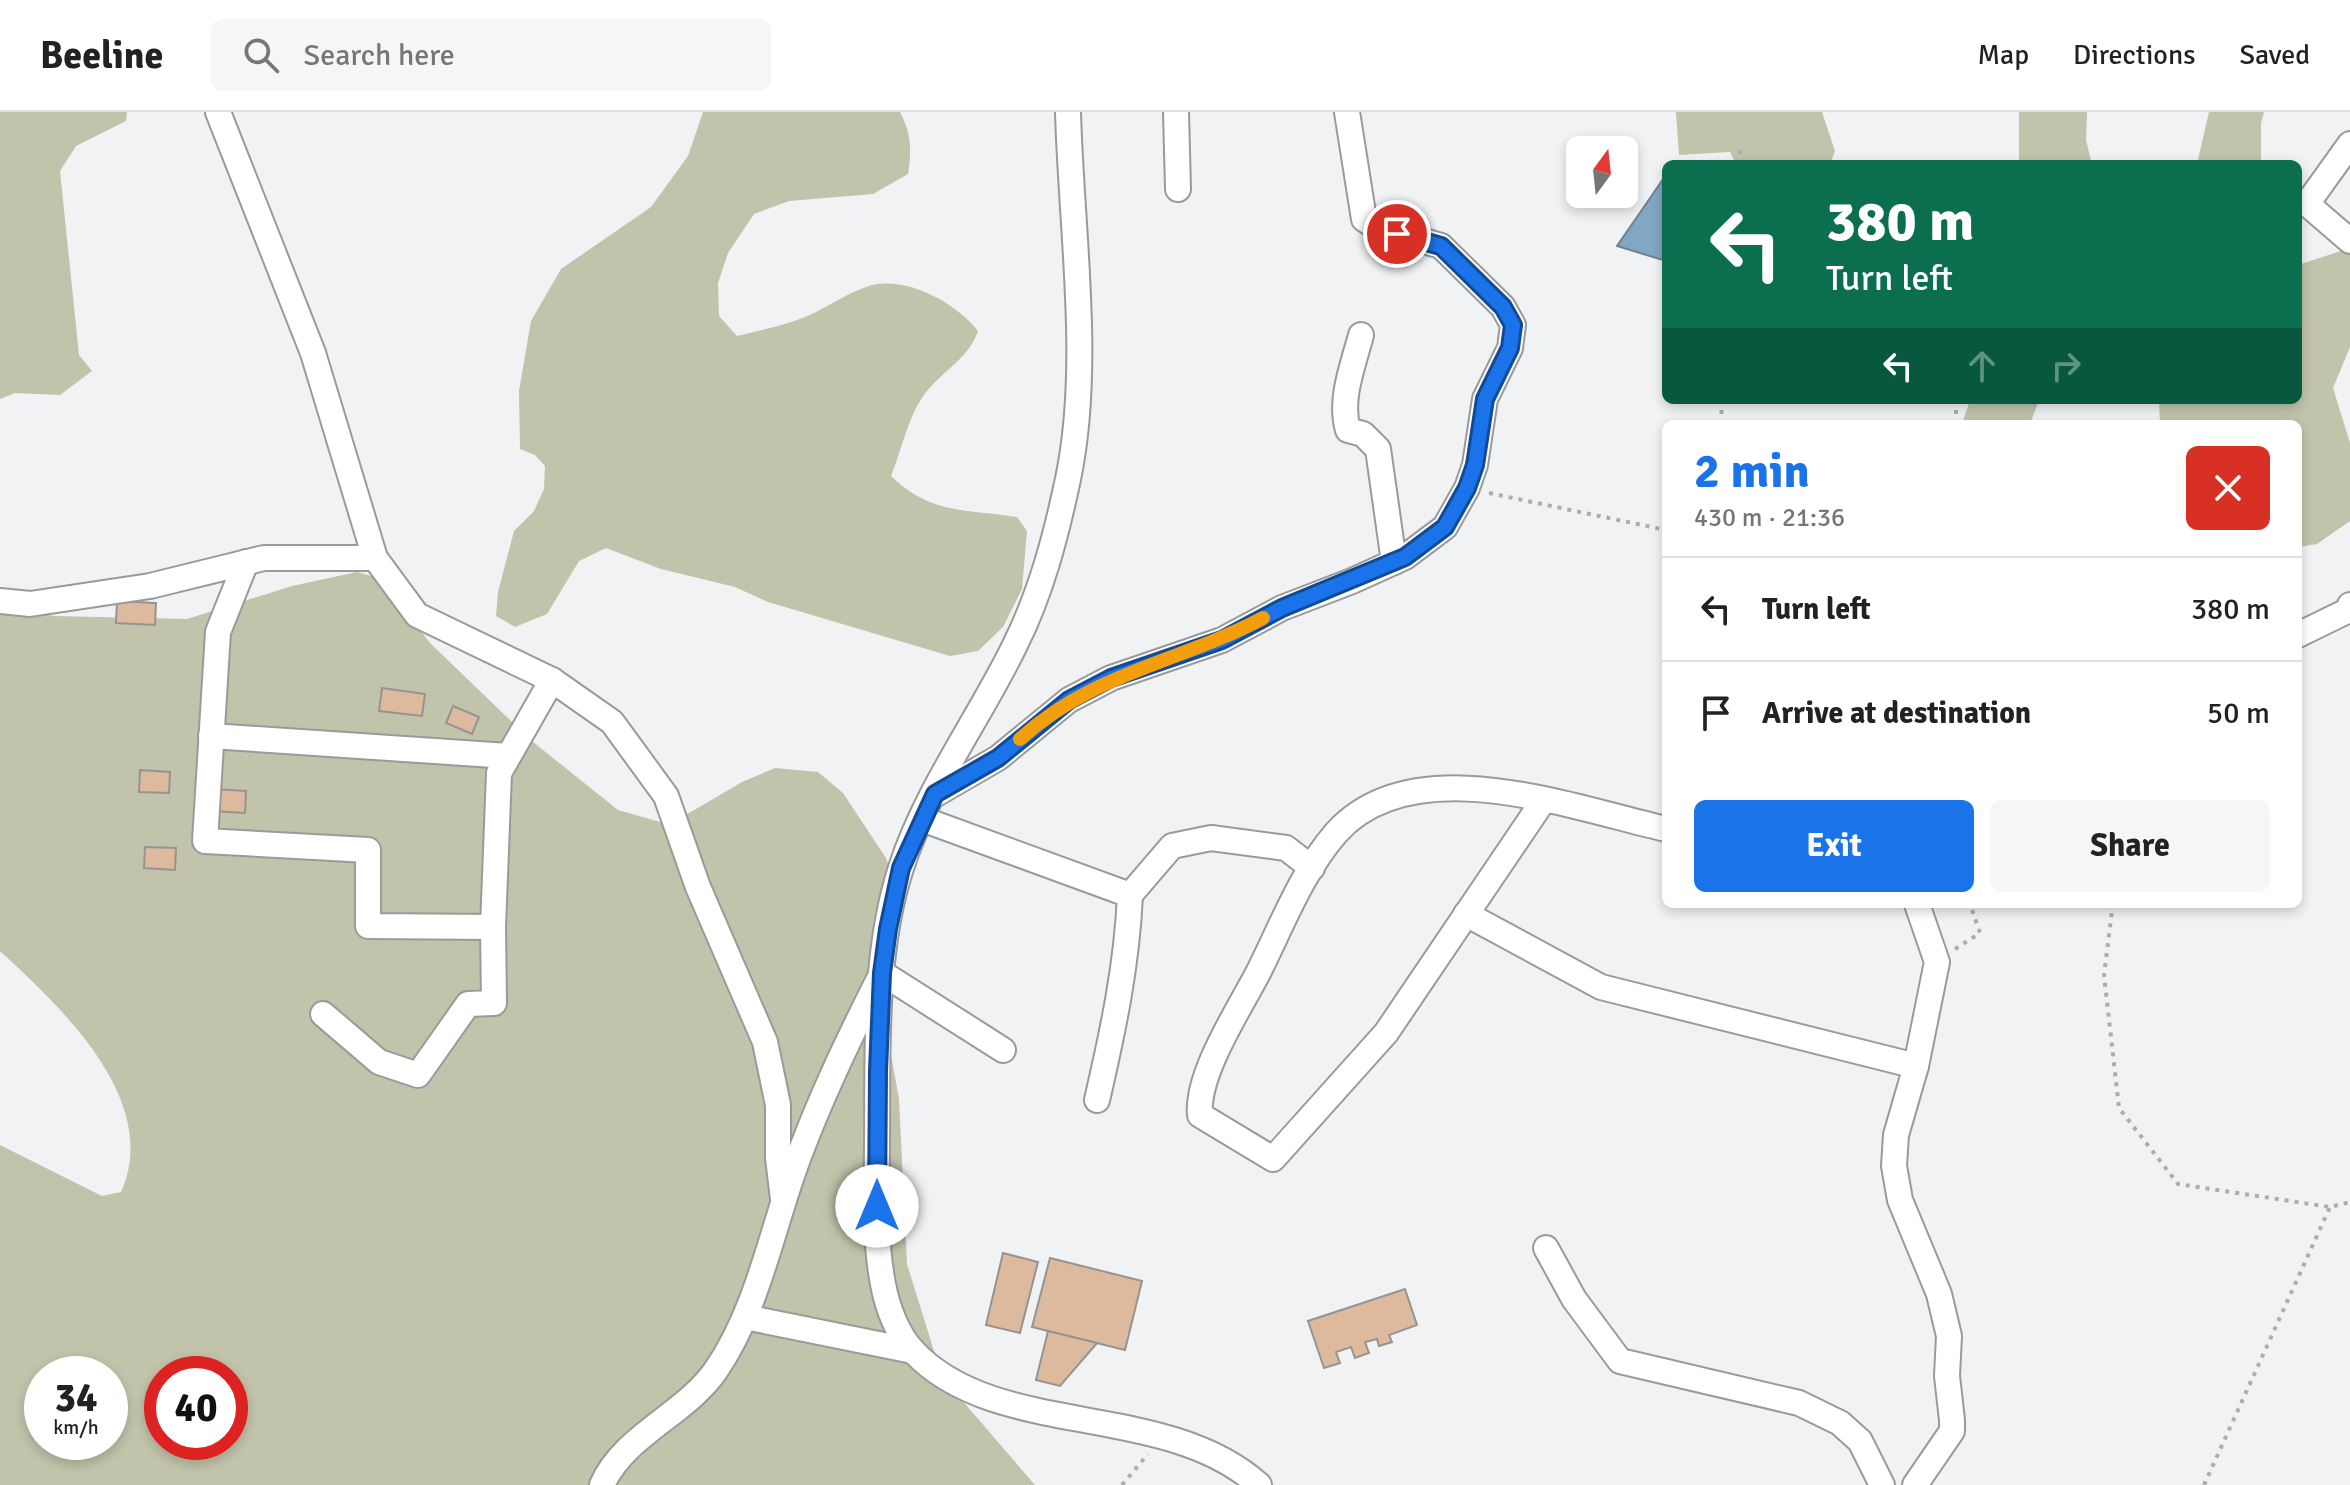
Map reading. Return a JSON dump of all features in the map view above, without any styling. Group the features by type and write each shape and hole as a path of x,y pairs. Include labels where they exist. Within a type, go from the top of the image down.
{"street":[{"path":"218,112 313,353 375,558 417,615 552,680 612,722 666,796 698,887 765,1042 778,1105 778,1158 783,1199"},
{"path":"1068,112 1077,359 1077,403 1069,474 1046,569 1017,642 922,819 901,868 882,973 877,1206 882,1282 893,1319 913,1351 944,1375 981,1394 1163,1437 1209,1451 1259,1485"},
{"path":"1176,112 1178,189"},
{"path":"935,794 998,758 1069,700 1111,678 1222,640 1282,608 1394,562 1445,527 1467,488 1475,465 1485,399 1510,348 1513,325 1503,307 1441,246 1376,227 1364,219 1347,112"},
{"path":"2350,144 2307,204 2350,241"},
{"path":"1361,335 1344,404 1344,418 1348,430 1363,434 1378,449 1394,562"},
{"path":"0,601 30,604 135,588 264,558 375,558"},
{"path":"246,562 218,632 205,841 368,850 368,926 493,927"},
{"path":"2302,633 2347,611 2350,605"},
{"path":"323,1014 379,1062 418,1075 468,1004 494,1003 493,927 499,773 552,680"},
{"path":"211,736 508,756"},
{"path":"1543,801 1386,1033 1273,1159 1200,1115 1199,1101 1212,1065 1312,868 1337,832 1371,806 1413,793 1491,788 1662,828"},
{"path":"922,819 1130,895"},
{"path":"1097,1100 1118,1014 1128,944 1130,895 1172,846 1211,838 1286,848 1312,868"},
{"path":"1915,1485 1952,1431 1947,1376 1949,1336 1943,1308 1921,1245 1900,1200 1894,1166 1896,1135 1916,1066 1937,962 1918,908"},
{"path":"1466,914 1601,987 1916,1066"},
{"path":"602,1485 606,1474 633,1444 689,1401 715,1370 745,1317 783,1199 844,1050 882,973"},
{"path":"882,973 1003,1050"},
{"path":"1546,1248 1574,1299 1620,1361 1799,1403 1840,1423 1860,1441 1882,1485"},
{"path":"745,1317 913,1351"}],"path":[{"path":"1739,160 1740,150"},
{"path":"1467,488 1662,529"},
{"path":"1937,962 1980,933 1971,908"},
{"path":"2111,908 2104,975 2119,1108 2178,1184 2330,1207 2350,1202"},
{"path":"2204,1485 2330,1207"},
{"path":"1122,1485 1163,1437"}],"green space":[{"path":"0,112 127,112 126,121 76,146 60,171 79,355 92,371 60,395 15,393 0,399"},
{"path":"703,112 900,112 910,142 908,174 873,194 789,201 754,214 728,253 718,283 719,316 737,336 806,317 869,286 899,284 944,302 978,331 967,351 920,401 891,476 906,489 935,504 1017,517 1027,531 1022,589 1003,627 978,651 950,656 768,602 735,587 661,569 606,548 579,561 547,614 515,627 496,616 498,592 514,531 534,511 544,489 545,466 535,455 520,449 519,391 531,321 561,269 651,207 688,156"},
{"path":"1676,112 1822,112 1835,151 1832,160 1734,160 1730,152 1679,155"},
{"path":"2019,112 2087,112 2086,140 2091,160 2019,160"},
{"path":"2209,112 2264,112 2261,160 2198,160"},
{"path":"2350,248 2350,347 2333,388 2350,443 2350,521 2317,544 2302,546 2302,420 2160,420 2159,404 2302,404 2302,264"},
{"path":"1969,404 2038,404 2032,420 1963,420"},
{"path":"357,572 382,579 430,643 533,742 618,810 660,822 679,819 742,782 775,768 818,772 843,793 886,858 903,909 885,974 883,1011 899,1099 907,1264 942,1377 1035,1485 0,1485 0,1145 102,1196 121,1192 130,1158 128,1124 117,1091 99,1058 50,999 0,951 0,608 54,616 187,619 292,586"}],"water":[{"path":"1662,181 1662,260 1617,246"}],"building":[{"path":"117,601 156,603 155,625 116,623"},
{"path":"382,688 425,694 422,716 379,711"},
{"path":"453,706 479,717 472,734 446,723"},
{"path":"140,770 170,772 169,793 139,792"},
{"path":"215,789 246,791 245,813 214,811"},
{"path":"145,847 176,848 175,870 144,868"},
{"path":"1003,1253 1038,1262 1020,1333 986,1325"},
{"path":"1050,1258 1142,1281 1125,1350 1032,1327"},
{"path":"1405,1289 1417,1325 1389,1335 1392,1342 1379,1346 1377,1339 1365,1342 1369,1353 1355,1358 1351,1347 1336,1352 1340,1363 1324,1368 1308,1321"},
{"path":"1048,1331 1097,1343 1060,1386 1036,1380"}],"slow traffic":[{"path":"1020,739 1069,700 1111,678 1222,640 1263,618"}],"route":[{"path":"877,1206 882,973 891,907 901,868 935,794 998,758 1069,700 1111,678 1222,640 1282,608 1405,557 1445,527 1467,488 1481,437 1485,399 1510,348 1513,325 1503,307 1441,246 1397,234"}]}
